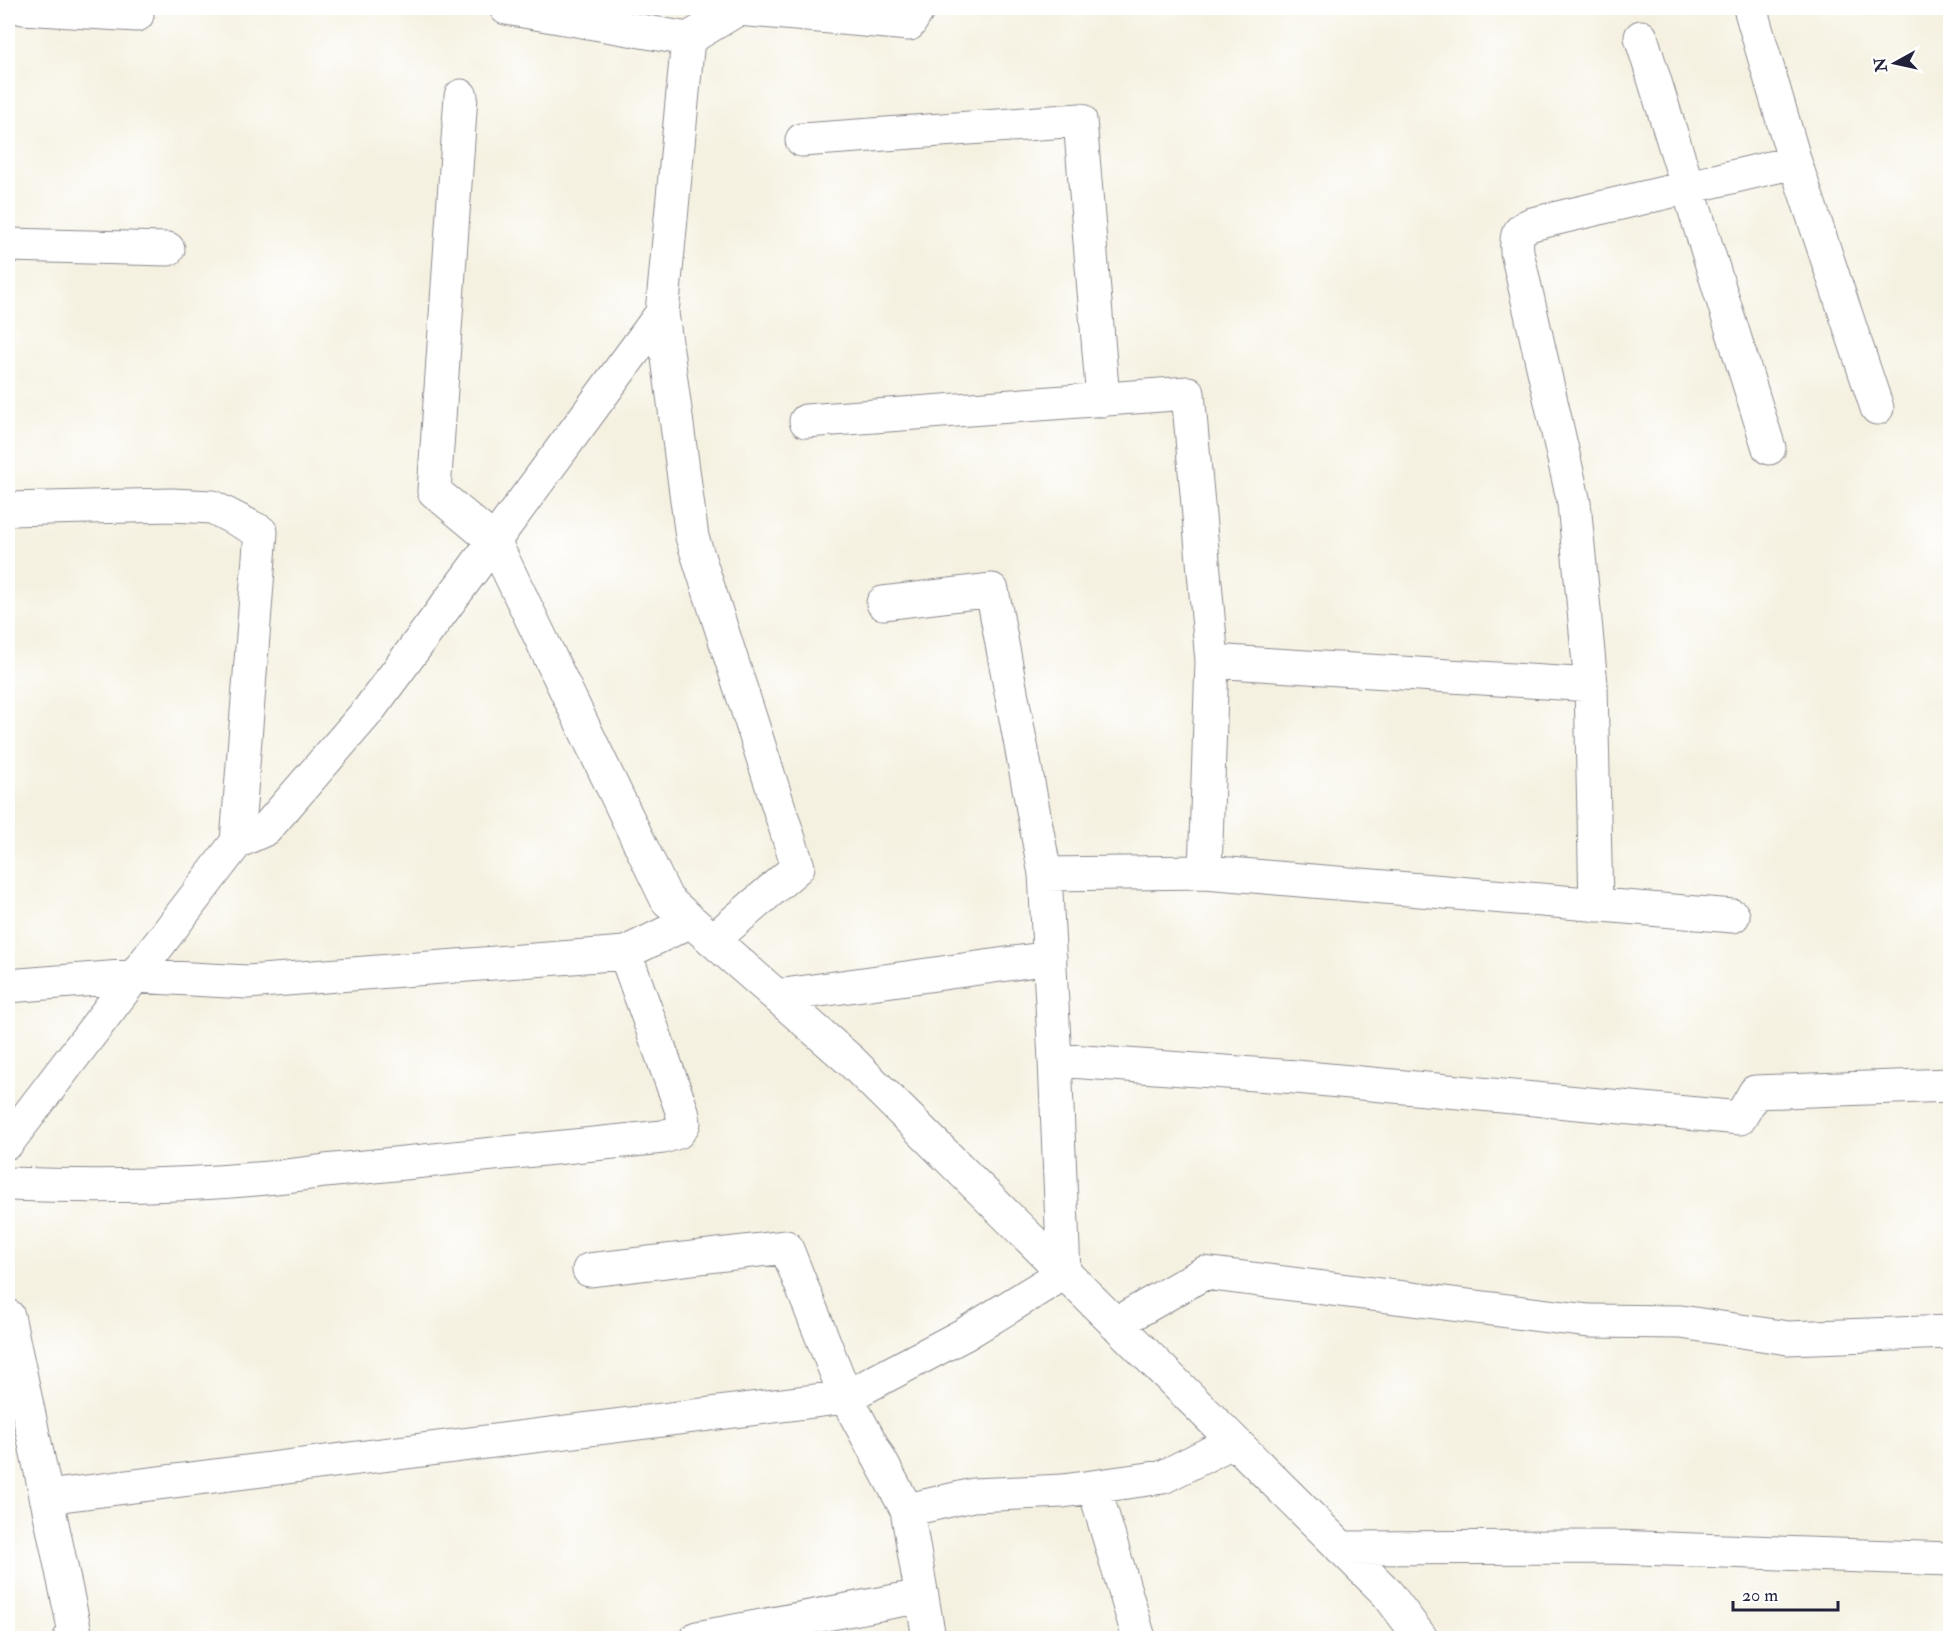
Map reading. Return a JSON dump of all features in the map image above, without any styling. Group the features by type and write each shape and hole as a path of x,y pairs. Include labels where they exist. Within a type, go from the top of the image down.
{"street":[{"path":"23,8 137,15"},
{"path":"506,8 688,39 738,9 909,24 919,8"},
{"path":"1750,8 1795,162 1877,408"},
{"path":"1641,37 1769,448"},
{"path":"8,987 134,976 247,982 624,953 702,930 798,867 692,537 662,313 688,39"},
{"path":"461,96 434,491 494,541 667,900 851,1061 1387,1593 1421,1638"},
{"path":"802,140 1080,120 1103,400"},
{"path":"1596,905 1592,685 1574,503 1517,252 1516,238 1522,228 1532,224 1795,162"},
{"path":"8,245 168,249"},
{"path":"8,1142 237,842 266,829 368,711 662,313"},
{"path":"806,421 1188,393 1212,661 1205,872"},
{"path":"8,509 171,505 212,507 261,532 237,842"},
{"path":"883,603 992,590 1045,874 1064,1273"},
{"path":"1212,661 1592,685"},
{"path":"1045,874 1205,872 1732,916"},
{"path":"8,1184 85,1187 275,1178 663,1137 678,1132 684,1123 682,1111 624,953"},
{"path":"777,996 1050,958"},
{"path":"1055,1060 1296,1077 1740,1118 1755,1092 1950,1085"},
{"path":"589,1270 786,1247 846,1397 907,1510 930,1638"},
{"path":"46,1497 846,1397 965,1334 1064,1273"},
{"path":"1115,1324 1204,1273 1589,1321 1682,1322 1788,1338 1950,1332"},
{"path":"8,1316 18,1419 46,1497 76,1637 70,1638"},
{"path":"907,1510 973,1495 1063,1491 1163,1477 1234,1441"},
{"path":"1094,1487 1138,1638"},
{"path":"1341,1548 1612,1546 1950,1559"},
{"path":"697,1638 922,1596"}]}
